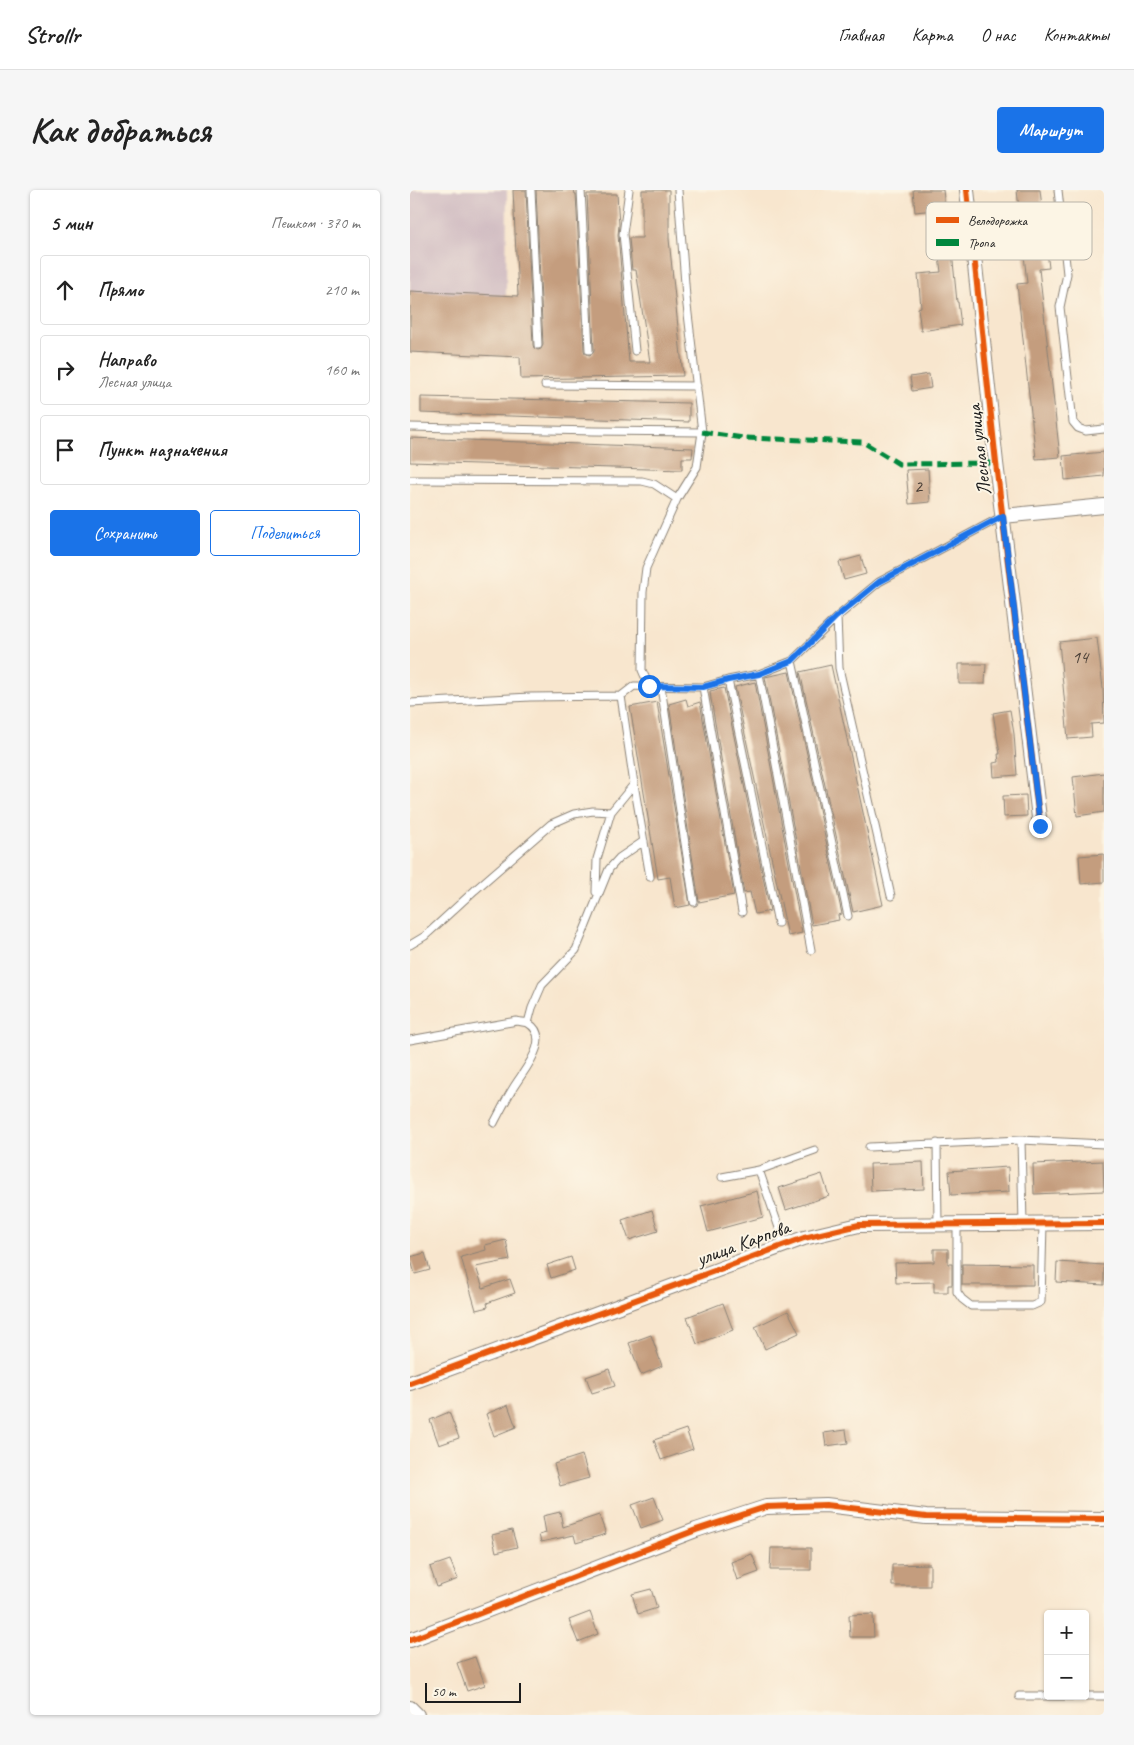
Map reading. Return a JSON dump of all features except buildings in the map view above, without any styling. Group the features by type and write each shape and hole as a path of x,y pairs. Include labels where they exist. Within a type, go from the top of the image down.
{"street":[{"name":"Лесная улица","path":"975,260 1040,826"},
{"path":"1003,516 1104,506"},
{"name":"улица Карпова","path":"410,1383 804,1238 859,1225 1104,1223"},
{"path":"410,1640 696,1530 766,1507 826,1505 926,1517 1104,1519"},
{"path":"410,1708 417,1715"}],"lane":[{"path":"531,190 538,345"},
{"path":"581,190 589,350"},
{"path":"629,190 623,234 635,351"},
{"path":"649,686 642,670 642,592 646,568 677,499 697,467 702,432 686,297 678,190"},
{"path":"1066,260 1067,274 1060,307 1073,422 1078,428 1086,431 1104,429"},
{"path":"545,385 697,386"},
{"path":"410,427 594,432 702,432"},
{"path":"410,480 642,481 654,484 677,499"},
{"path":"410,703 530,697 622,696 634,686 703,687 759,674 792,661 836,617 879,582 1003,516"},
{"path":"836,617 839,668 890,896"},
{"path":"792,661 848,916"},
{"path":"759,674 811,950"},
{"path":"728,680 778,923"},
{"path":"662,687 694,902"},
{"path":"703,687 742,912"},
{"path":"622,696 634,784 650,877"},
{"path":"596,897 597,860 611,812 634,784"},
{"path":"410,946 425,936 481,884 551,824 574,814 593,811 611,812"},
{"path":"528,1023 542,985 576,950 609,869 619,858 644,841"},
{"path":"410,1040 516,1021 528,1023 536,1033 537,1045 532,1059 516,1083 494,1123"},
{"path":"1021,1140 1023,1224"},
{"path":"869,1147 1021,1140 1104,1144"},
{"path":"936,1144 938,1225"},
{"path":"722,1177 759,1170 816,1150"},
{"path":"759,1170 785,1245"},
{"path":"956,1224 956,1292 962,1299 971,1306 1032,1306 1041,1302 1043,1224"},
{"path":"1019,1696 1044,1696"},
{"path":"1089,1696 1104,1696"}],"shaded area":[{"path":"410,190 507,190 506,295 503,356 410,352"}],"marked path":[{"path":"702,432 743,438 863,442 899,464 996,463"}],"cycle path":[{"path":"967,190 968,202"},
{"path":"974,260 996,463 1040,826"},
{"path":"410,1383 804,1238 859,1225 1104,1223"},
{"path":"410,1640 696,1530 766,1507 826,1505 926,1517 1104,1519"}],"route":[{"path":"649,686 703,687 759,674 792,661 836,617 879,582 1003,516 1040,826"}]}
